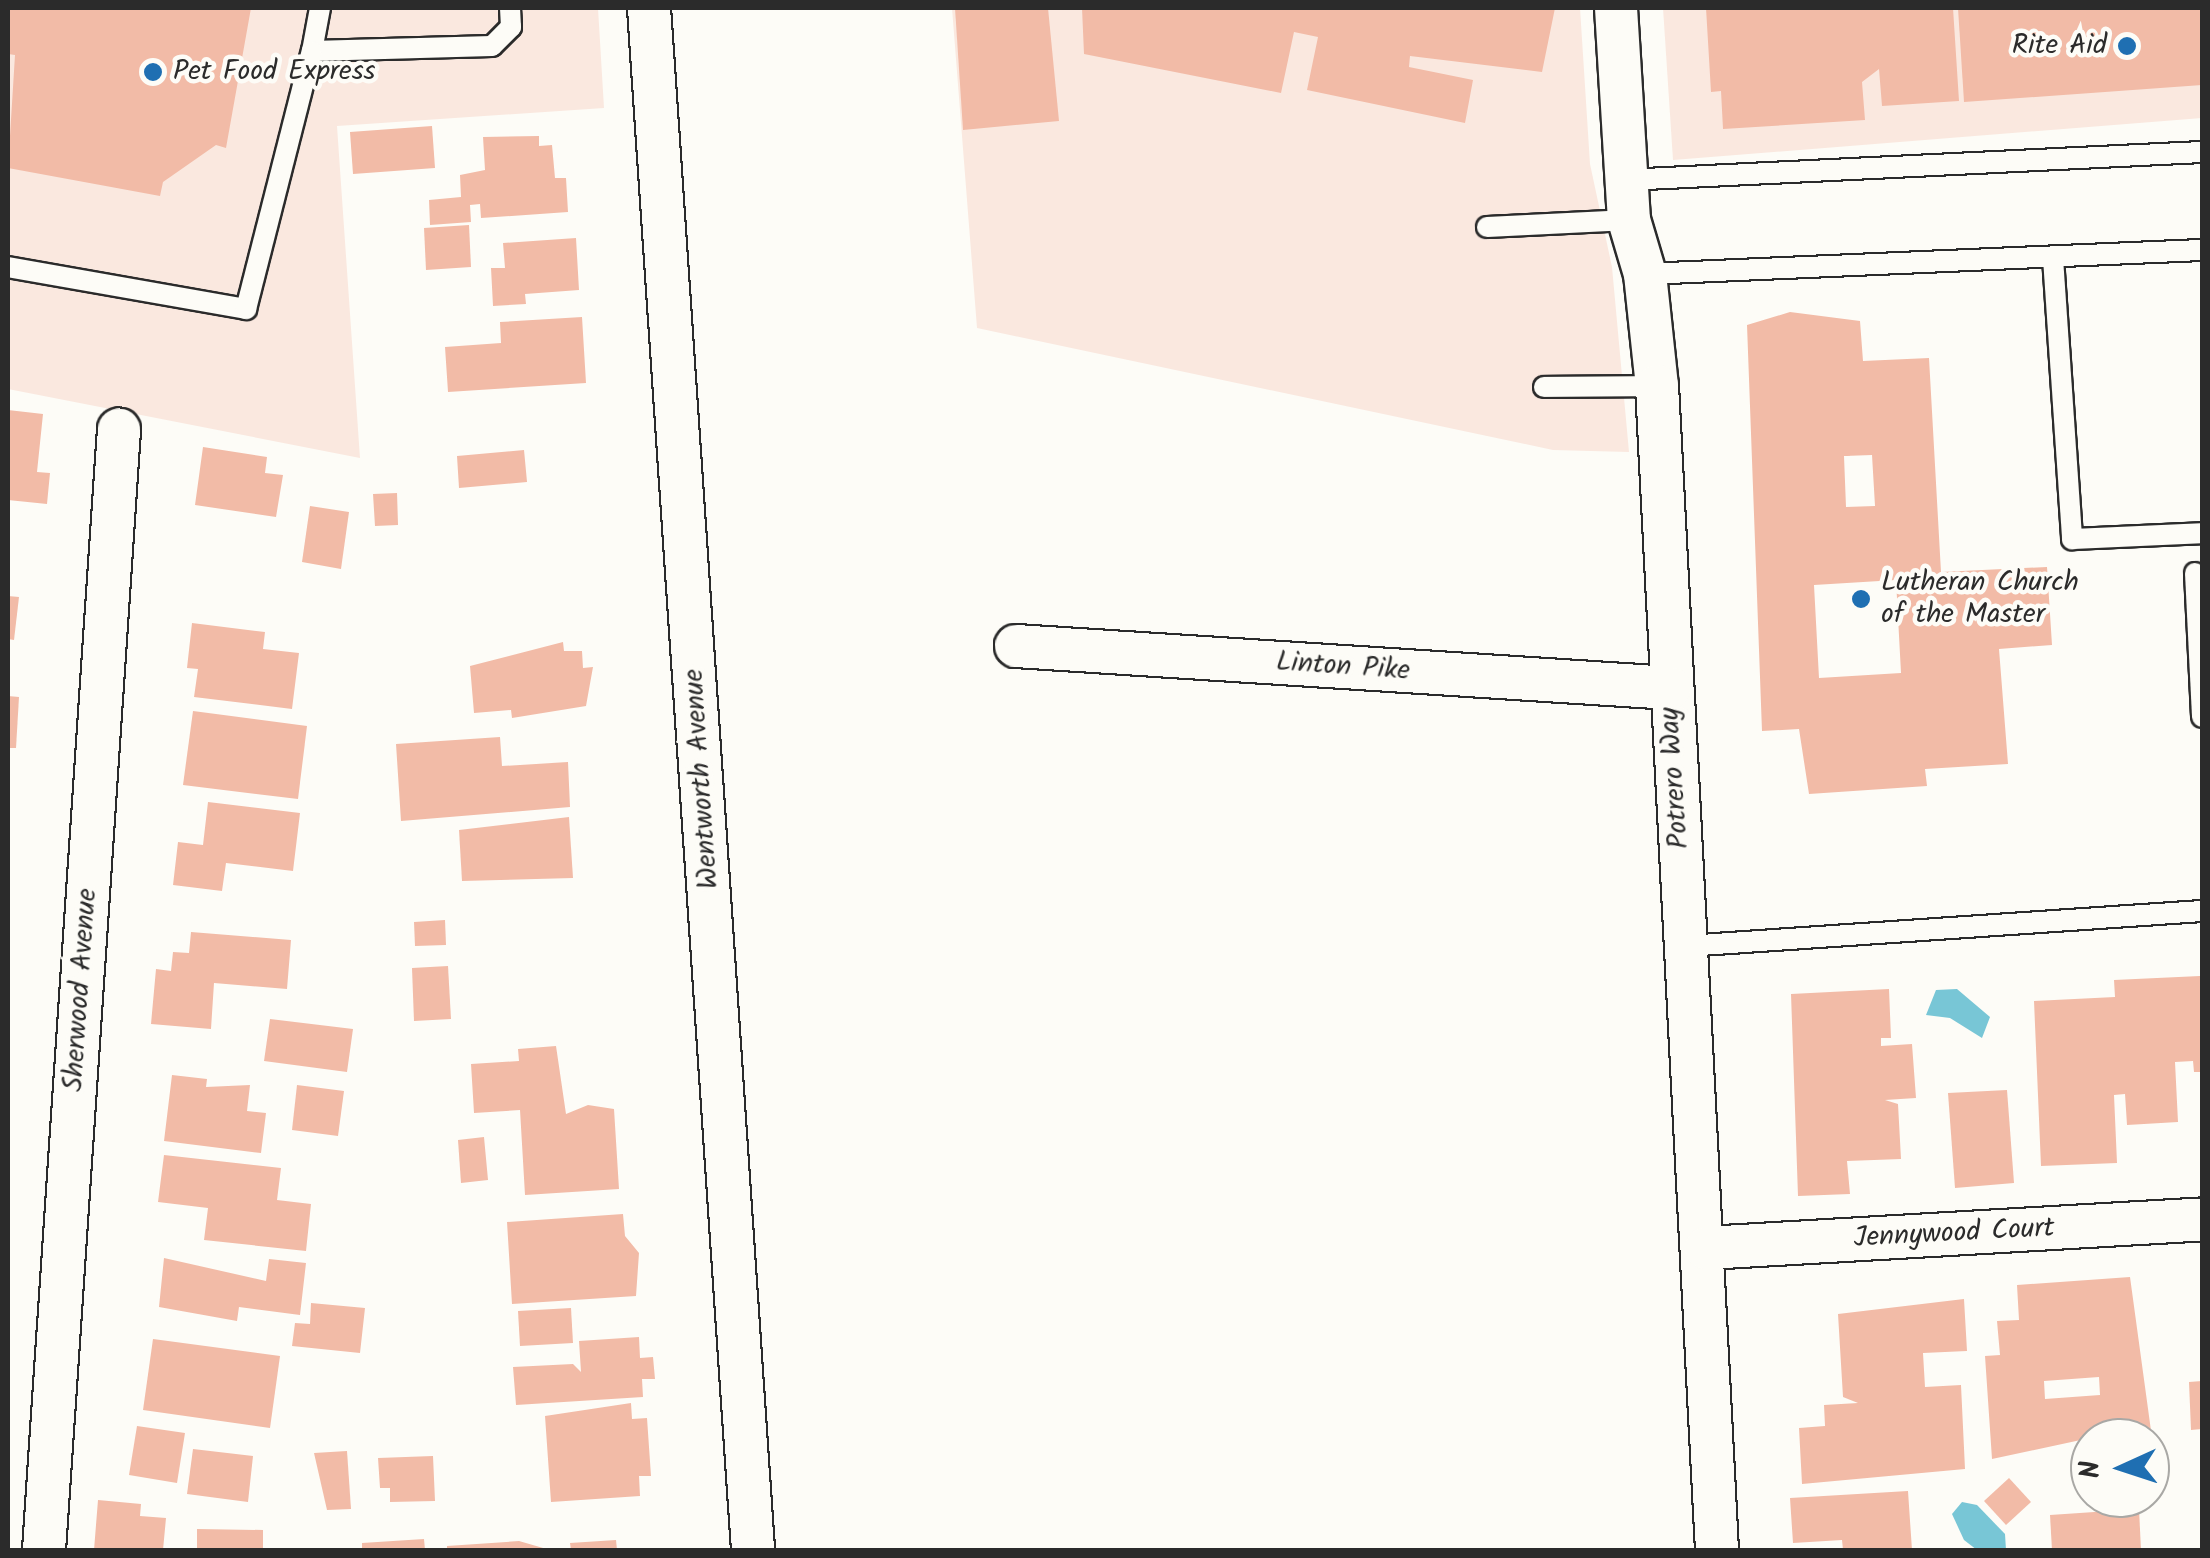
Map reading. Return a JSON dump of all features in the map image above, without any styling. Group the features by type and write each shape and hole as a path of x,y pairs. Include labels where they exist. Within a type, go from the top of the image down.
{"street":[{"name":"Wentworth Avenue","path":"649,8 753,1550"},
{"name":"Potrero Way","path":"1616,8 1627,200 1645,274 1657,386 1670,688 1706,1248 1717,1550"},
{"name":"Sherwood Avenue","path":"44,1550 119,430"},
{"name":"Linton Pike","path":"1016,646 1670,688"},
{"name":"Jennywood Court","path":"1706,1248 2202,1219"}],"lane":[{"path":"8,267 246,309 320,8"},
{"path":"312,51 492,46 512,27 510,8"},
{"path":"1487,228 1627,200 2202,152"},
{"path":"1645,274 2202,250"},
{"path":"2052,258 2072,539 2202,533"},
{"path":"1544,387 1657,386"},
{"path":"2195,573 2202,717"},
{"path":"1686,946 2202,911"}],"shaded area":[{"path":"8,8 598,8 604,108 337,126 360,458 8,389"},
{"path":"952,8 1580,8 1590,164 1612,267 1629,452 1553,450 977,328"},
{"path":"1663,8 2202,8 2202,118 1673,160"}],"water":[{"path":"1957,989 1990,1017 1982,1038 1950,1018 1926,1015 1936,990"},
{"path":"1962,1502 1977,1505 2005,1534 2006,1550 1977,1550 1964,1540 1952,1514"}],"building":[{"path":"8,8 251,8 226,148 216,145 163,182 160,196 8,168 15,55 8,54"},
{"path":"955,8 1048,8 1059,121 963,130"},
{"path":"1082,8 1555,8 1542,72 1410,56 1409,67 1473,80 1465,123 1307,90 1318,37 1294,32 1281,93 1084,54"},
{"path":"1706,8 1953,8 1959,101 1882,106 1879,69 1862,82 1865,120 1723,129 1721,91 1711,92"},
{"path":"1958,8 2202,8 2202,85 1964,102"},
{"path":"432,126 435,168 353,174 350,132"},
{"path":"539,136 539,146 552,145 555,178 566,178 568,212 481,218 480,204 470,205 471,222 430,225 429,200 461,197 460,175 485,170 483,137"},
{"path":"469,225 471,267 426,270 424,228"},
{"path":"576,238 579,290 525,294 526,304 493,306 491,268 505,268 503,243"},
{"path":"1790,312 1860,321 1863,361 1929,358 1941,572 2047,567 2052,645 1999,649 2008,764 1925,769 1927,786 1809,794 1799,729 1762,731 1747,325","holes":["1872,455 1875,506 1846,507 1844,456","1896,580 1901,673 1819,678 1814,585"]},
{"path":"582,317 586,383 448,392 445,347 501,343 500,322"},
{"path":"8,410 43,414 37,472 50,473 47,504 8,500"},
{"path":"203,447 267,457 265,473 283,475 276,517 195,505"},
{"path":"524,450 527,482 459,488 457,456"},
{"path":"397,493 398,525 375,526 373,494"},
{"path":"310,506 349,512 341,569 302,562"},
{"path":"8,596 19,597 14,640 8,639"},
{"path":"192,623 265,632 263,649 299,653 292,709 194,697 198,669 187,668"},
{"path":"563,642 564,651 582,651 583,668 593,667 586,706 512,718 511,710 474,713 470,666"},
{"path":"8,696 19,697 16,748 8,748"},
{"path":"193,711 307,726 298,799 183,785"},
{"path":"500,737 502,766 568,762 570,807 401,821 396,744"},
{"path":"208,802 300,813 293,871 226,863 222,891 173,885 178,842 203,845"},
{"path":"569,817 573,878 462,881 459,830"},
{"path":"445,920 446,945 415,946 414,922"},
{"path":"191,932 291,940 287,989 214,983 211,1029 151,1024 156,969 171,971 173,952 189,953"},
{"path":"448,966 451,1019 414,1021 412,968"},
{"path":"2200,976 2202,1072 2194,1072 2193,1061 2175,1062 2178,1122 2127,1125 2125,1094 2114,1095 2117,1163 2041,1166 2034,1001 2115,997 2114,980"},
{"path":"1889,989 1891,1038 1881,1038 1881,1046 1912,1044 1916,1098 1885,1100 1898,1104 1901,1159 1847,1161 1850,1194 1798,1196 1791,994"},
{"path":"270,1019 353,1029 347,1072 264,1061"},
{"path":"556,1046 566,1114 588,1105 614,1109 619,1189 525,1195 520,1110 474,1113 471,1064 519,1061 518,1049"},
{"path":"172,1075 207,1079 206,1087 250,1085 247,1111 266,1113 261,1153 164,1141"},
{"path":"297,1085 344,1091 338,1136 292,1130"},
{"path":"2007,1090 2014,1183 1955,1188 1948,1093"},
{"path":"484,1137 488,1180 461,1183 458,1140"},
{"path":"164,1155 281,1168 277,1200 311,1204 306,1251 204,1240 208,1208 158,1202"},
{"path":"623,1214 625,1236 639,1253 636,1296 512,1304 507,1222"},
{"path":"164,1258 266,1281 269,1259 306,1263 300,1315 239,1307 237,1321 159,1307"},
{"path":"2130,1277 2149,1418 2070,1418 2070,1442 1992,1459 1985,1356 2000,1355 1997,1321 2019,1320 2017,1285","holes":["2099,1377 2100,1395 2045,1399 2044,1381"]},
{"path":"1964,1299 1967,1351 1923,1353 1925,1387 1961,1385 1965,1469 1802,1484 1799,1428 1825,1426 1824,1405 1858,1403 1843,1397 1838,1314"},
{"path":"311,1303 365,1308 360,1353 292,1346 295,1323 310,1324"},
{"path":"571,1308 573,1343 520,1346 518,1311"},
{"path":"639,1337 640,1358 653,1357 655,1379 642,1379 643,1397 516,1405 513,1367 573,1364 581,1372 579,1341"},
{"path":"153,1339 280,1356 270,1428 143,1410"},
{"path":"2202,1381 2202,1429 2191,1430 2189,1382"},
{"path":"631,1403 632,1419 647,1418 651,1476 639,1476 640,1496 551,1502 545,1416"},
{"path":"137,1426 185,1433 177,1483 129,1475"},
{"path":"193,1449 253,1456 248,1502 187,1494"},
{"path":"347,1451 351,1509 327,1510 314,1453"},
{"path":"433,1456 435,1501 390,1502 390,1488 380,1488 378,1458"},
{"path":"2009,1478 2031,1502 2006,1525 1984,1501"},
{"path":"1908,1491 1912,1550 1843,1550 1842,1540 1793,1543 1790,1498"},
{"path":"98,1500 141,1504 140,1516 166,1518 163,1550 94,1550"},
{"path":"2050,1515 2139,1518 2141,1550 2052,1550"},
{"path":"197,1529 263,1530 263,1550 197,1550"},
{"path":"424,1539 425,1550 362,1550 362,1543"},
{"path":"616,1540 617,1550 571,1550 570,1543"},
{"path":"519,1541 550,1550 447,1550 447,1546"}],"place":[{"name":"Rite Aid","path":"2127,46"},
{"name":"Pet Food Express","path":"153,72"},
{"name":"Lutheran Church of the Master","path":"1861,599"}]}
